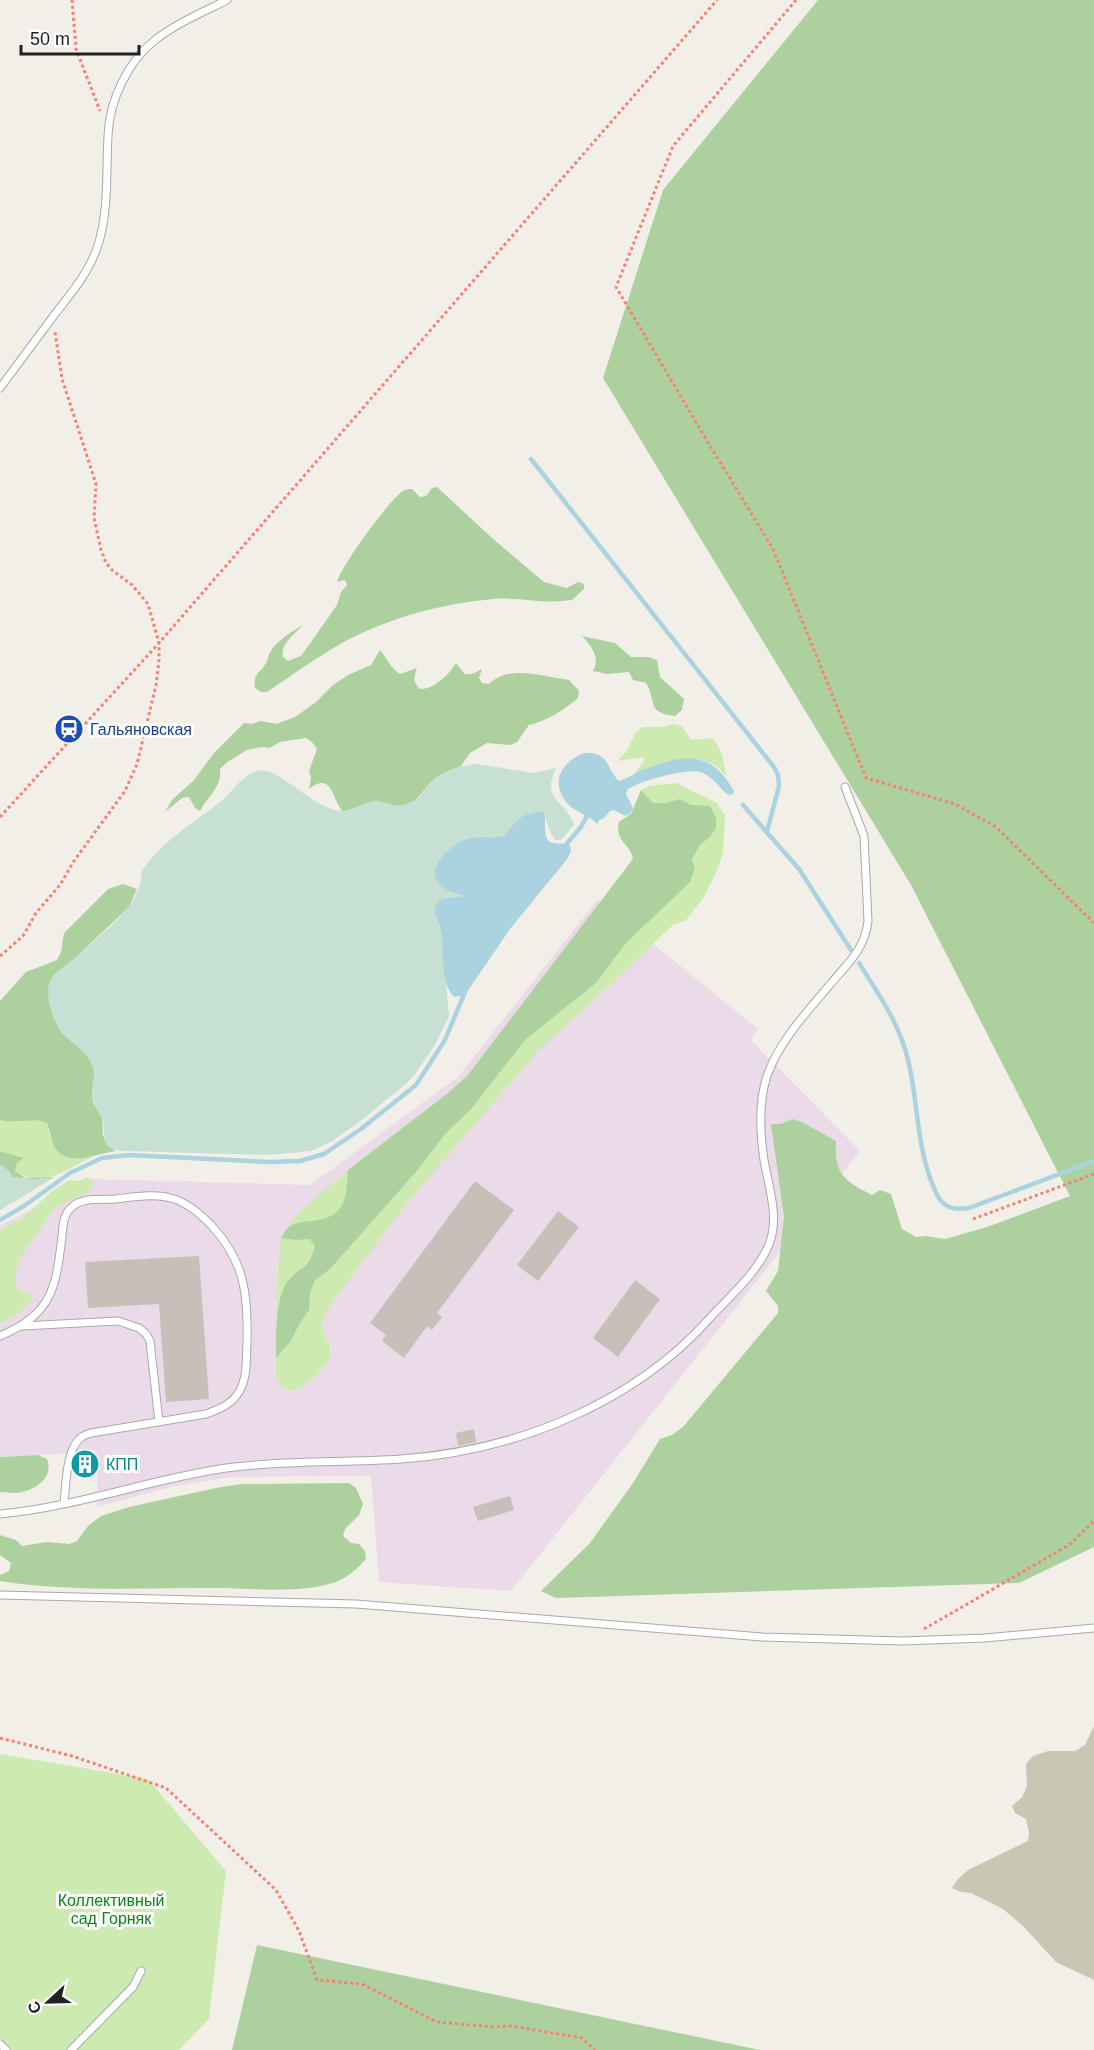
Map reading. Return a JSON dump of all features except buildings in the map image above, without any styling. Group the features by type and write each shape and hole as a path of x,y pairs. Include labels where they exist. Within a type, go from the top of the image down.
{"lane":[{"path":"0,388 85,277 98,244 105,206 108,132 114,104 123,81 135,62 154,41 183,22 227,0"},
{"path":"0,1514 31,1511 178,1476 218,1469 261,1464 403,1459 497,1444 553,1424 610,1397 657,1366 697,1332 760,1261 772,1235 774,1220 764,1157 761,1103 772,1062 799,1022 861,948 867,932 864,836 845,787"},
{"path":"0,1336 22,1326 41,1310 49,1298 58,1272 66,1214 72,1206 84,1201 157,1196 189,1205 217,1232 238,1264 247,1304 246,1370 236,1397 217,1410 206,1414 91,1433 81,1437 74,1446 68,1464 64,1503"},
{"path":"22,1326 118,1321 139,1329 150,1341 159,1422"},
{"path":"0,1595 356,1604 762,1637 902,1641 985,1638 1094,1628"},
{"path":"71,2050 133,1986 141,1971"},
{"path":"0,2044 6,2050"}],"path":[{"path":"72,0 76,49 100,111"},
{"path":"0,817 159,644 717,0"},
{"path":"796,0 673,146 616,287 773,549 866,778 955,804 996,826 1094,923"},
{"path":"0,956 23,936 36,913 60,885 74,861 125,791 137,764 156,685 159,644 148,604 132,585 112,570 106,563 101,550 94,518 96,484 62,379 53,318"},
{"path":"973,1219 1094,1174"},
{"path":"923,1630 1069,1545 1094,1521"},
{"path":"0,1738 72,1756 166,1788 276,1890 299,1931 317,1980 362,1984 437,2022 493,2027 511,2026 582,2038 595,2050"}],"shaded area":[{"path":"477,764 534,773 556,768 551,787 553,794 571,817 574,825 561,840 555,840 544,813 538,811 521,817 509,832 498,837 444,888 467,896 446,897 434,909 441,930 449,1016 435,1045 406,1084 359,1122 332,1141 311,1151 268,1155 125,1151 116,1150 106,1144 103,1122 93,1098 92,1064 83,1052 64,1035 57,1024 49,1004 49,984 56,972 101,935 134,900 143,870 160,849 224,799 241,781 257,771 266,771 276,775 322,805 333,810 344,811 375,801 398,805 408,804 418,798 434,780 445,772"},
{"path":"598,899 758,1029 751,1040 860,1151 511,1591 379,1582 371,1476 231,1477 175,1486 97,1507 97,1470 78,1472 76,1453 0,1457 0,1225 27,1212 51,1196 92,1179 310,1185 458,1077"},
{"path":"0,1164 13,1177 36,1179 54,1177 0,1210"},
{"path":"1094,1726 1094,1980 1056,1962 1023,1926 1003,1909 971,1893 952,1888 968,1870 1028,1841 1026,1819 1015,1813 1012,1806 1022,1797 1027,1786 1026,1764 1033,1756 1048,1751 1075,1751 1085,1745"}],"green space":[{"path":"818,0 1094,0 1094,1547 1019,1583 556,1598 541,1591 590,1543 633,1483 660,1439 672,1435 683,1427 778,1313 778,1306 766,1291 778,1271 784,1217 771,1124 781,1124 792,1119 836,1141 837,1161 843,1175 854,1185 872,1195 880,1190 891,1194 902,1229 916,1237 945,1239 987,1227 1070,1196 911,885 603,378 663,190"},
{"path":"437,487 544,582 567,588 578,582 584,584 584,589 572,600 494,599 456,604 417,613 361,633 314,660 267,692 261,692 255,688 256,676 266,663 272,649 284,637 303,625 289,640 283,652 283,657 288,661 301,656 337,605 341,592 347,585 345,580 337,582 340,574 377,519 403,491 412,489 420,497 426,496 432,488"},
{"path":"582,636 615,643 631,657 648,657 657,660 660,677 684,699 682,710 675,716 660,712 654,705 646,683 633,680 629,672 607,674 593,671 595,656 592,648"},
{"path":"380,650 400,674 417,668 414,679 420,689 431,687 441,680 456,663 465,674 472,674 482,669 479,678 482,683 489,684 497,678 517,673 569,680 579,691 578,698 555,714 529,725 517,742 511,745 487,743 470,753 461,766 438,776 415,801 399,807 375,801 343,812 327,784 317,784 309,789 311,778 309,771 317,749 306,738 280,742 270,748 247,750 220,769 217,786 200,811 195,808 189,797 182,798 165,812 172,800 194,780 214,753 244,723 252,724 261,721 276,724 295,717 316,702 333,685 348,675 371,665"},
{"path":"673,724 682,726 691,740 712,738 721,751 726,776 716,766 696,759 675,760 634,774 645,757 617,761 627,751 635,733 643,727 664,727"},
{"path":"676,783 717,803 725,816 723,853 704,897 686,920 673,925 540,1049 413,1196 335,1298 322,1321 331,1357 328,1361 303,1387 289,1390 280,1387 276,1378 277,1282 281,1238 288,1227 300,1211 370,1152 447,1094 467,1076 633,859 618,829 619,822 631,814 641,790 648,786"},
{"path":"641,790 653,803 666,803 680,799 691,805 710,806 716,818 716,828 700,845 692,859 695,868 690,882 625,944 597,982 525,1040 471,1109 446,1133 415,1173 330,1269 315,1280 310,1293 309,1310 290,1342 276,1358 277,1318 284,1288 288,1281 308,1263 315,1245 309,1239 281,1238 294,1224 323,1219 338,1211 345,1198 348,1170 467,1076 633,859 618,829 619,822 631,814"},
{"path":"123,884 137,889 129,907 54,975 49,985 51,1009 57,1024 62,1033 83,1050 92,1064 95,1074 93,1102 102,1118 103,1135 107,1145 116,1151 83,1158 66,1157 54,1146 47,1123 0,1120 0,1001 26,972 57,960 61,952 64,933 108,889"},
{"path":"0,1120 42,1121 47,1123 51,1138 69,1158 95,1156 66,1171 45,1178 25,1177 15,1171 17,1163 23,1158 0,1151"},
{"path":"0,1151 24,1158 17,1163 15,1171 25,1178 54,1177 0,1210"},
{"path":"88,1177 94,1183 90,1191 56,1207 26,1249 16,1272 16,1288 33,1297 22,1310 0,1324 0,1230 24,1217 51,1192 69,1180 79,1181"},
{"path":"38,1455 47,1459 49,1466 41,1483 22,1492 0,1492 0,1457"},
{"path":"349,1483 356,1488 363,1504 359,1515 345,1529 343,1536 351,1543 359,1544 365,1551 366,1559 351,1573 333,1583 274,1590 107,1589 53,1587 0,1581 0,1575 9,1571 11,1563 0,1555 0,1535 16,1540 22,1546 47,1542 69,1544 77,1541 88,1526 101,1516 129,1507 216,1488 241,1484"},
{"name":"Коллективный сад Горняк","path":"0,1754 148,1779 226,1871 209,2019 179,2050 0,2050"},
{"path":"257,1945 760,2050 232,2050"}],"water":[{"path":"584,753 592,753 603,758 619,781 655,765 694,758 715,767 734,791 733,794 728,795 712,779 700,772 666,775 628,789 626,794 633,808 629,814 610,811 597,824 569,805 560,789 560,775 563,768"},
{"path":"539,811 544,812 545,832 550,842 570,845 571,851 568,858 510,929 465,995 454,997 446,983 441,932 434,909 444,898 465,896 450,891 437,881 435,875 438,862 448,851 465,840 502,836 521,817"}],"waterway":[{"path":"531,459 774,767 778,775 779,786 767,832"},
{"path":"743,805 799,869 851,950"},
{"path":"564,847 581,827 589,812"},
{"path":"859,963 889,1012 903,1043 912,1078 926,1166 936,1194 943,1203 952,1208 969,1208 1094,1161"},
{"path":"0,1220 70,1173 102,1158 129,1155 269,1162 300,1161 324,1154 361,1129 416,1085 445,1040 465,992"}],"place":[{"name":"Гальяновская","path":"69,729"},
{"name":"КПП","path":"85,1464"}]}
